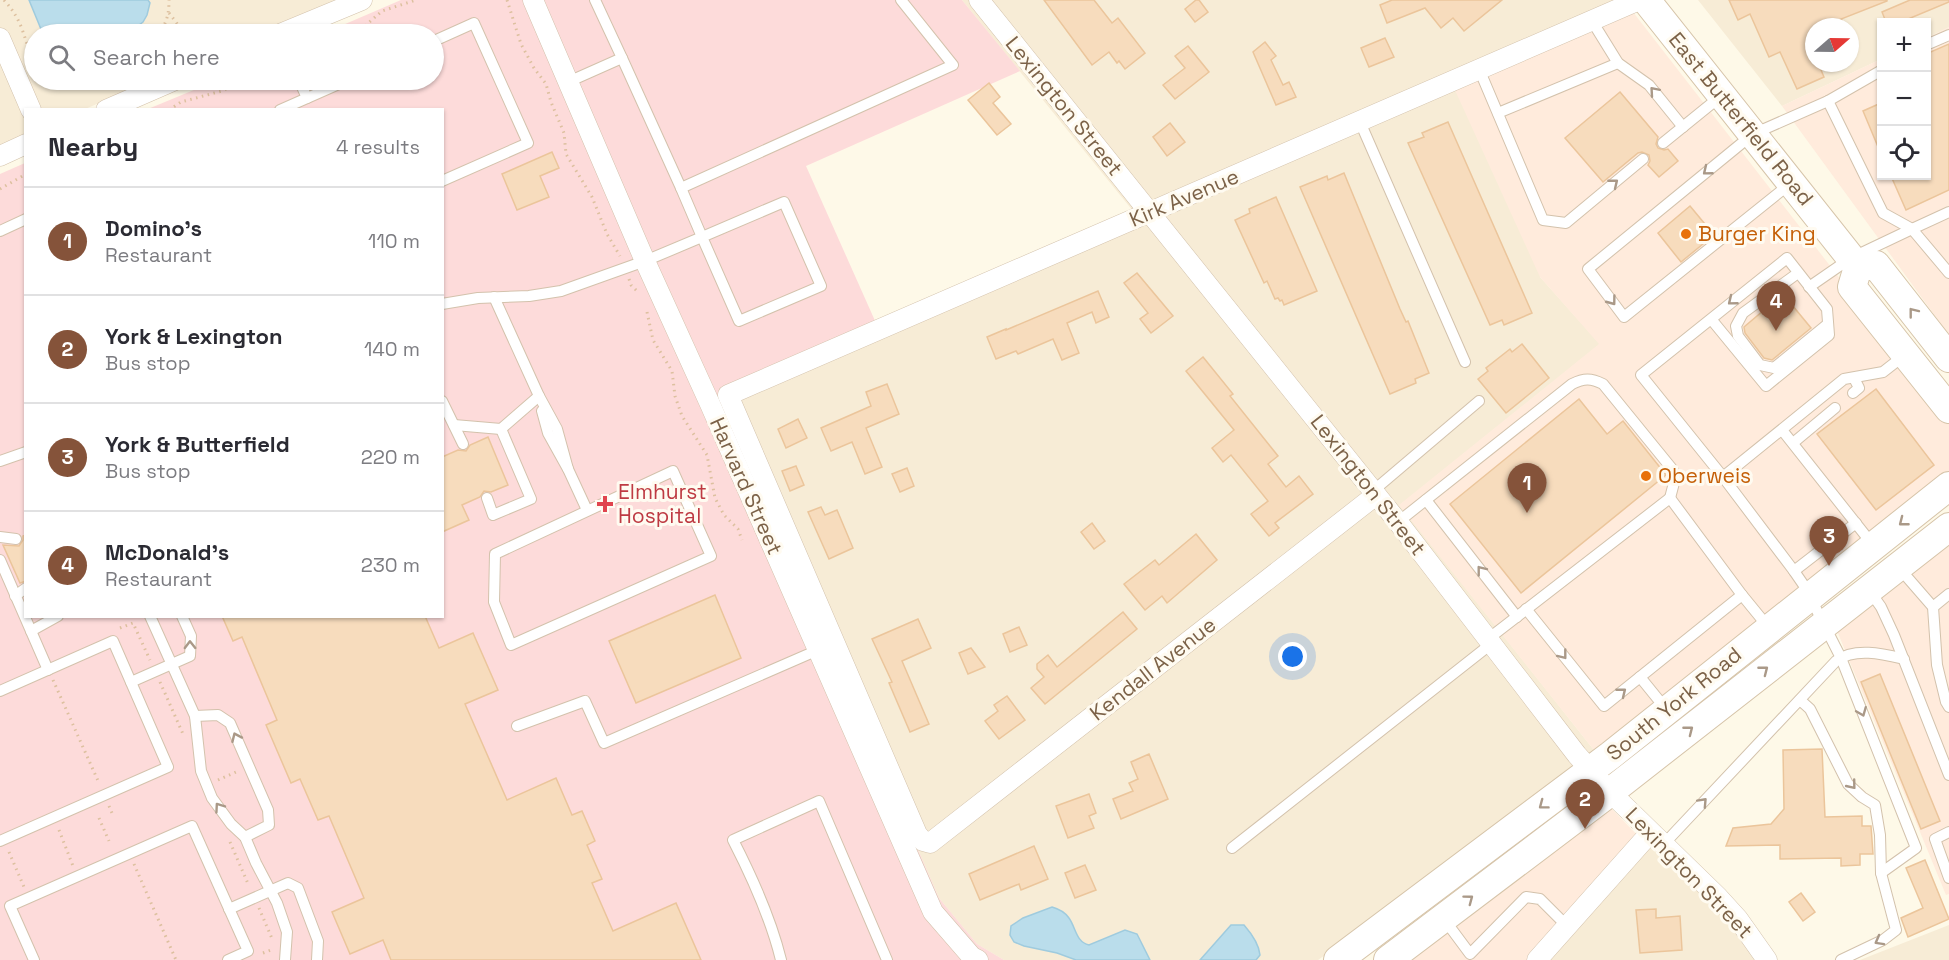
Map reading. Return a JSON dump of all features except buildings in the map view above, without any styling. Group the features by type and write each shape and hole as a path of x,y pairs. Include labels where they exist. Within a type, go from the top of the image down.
{"main road":[{"name":"East Butterfield Road","path":"1646,0 1855,262"},
{"path":"1948,412 1906,354 1852,287 1855,262 1876,265 1949,358"},
{"name":"South York Road","path":"1338,960 1590,770 1949,486"},
{"name":"South York Road","path":"1388,960 1610,792 1949,527"}],"street":[{"path":"304,24 362,0"},
{"name":"Harvard Street","path":"533,0 645,261 933,912 972,957 978,960"},
{"name":"Lexington Street","path":"979,0 1398,522 1576,756 1738,919 1767,960"},
{"name":"Kirk Avenue","path":"728,395 1639,0"},
{"path":"0,38 30,108"},
{"path":"111,108 152,90"},
{"path":"0,156 24,145"},
{"name":"Harvard Street","path":"728,395 917,834 923,841 930,843"},
{"name":"Kendall Avenue","path":"930,843 1375,493"},
{"path":"1537,960 1567,926 1657,839"}],"lane":[{"path":"444,304 561,291 645,261 702,237 784,202 821,286 739,321 702,237 681,188 596,0"},
{"path":"681,188 953,65 901,0"},
{"path":"1592,21 1618,63 1649,85 1683,127"},
{"path":"444,36 474,23 528,143 444,180"},
{"path":"1931,43 1949,35"},
{"path":"568,82 622,58"},
{"path":"1498,113 1618,63"},
{"path":"1479,69 1543,220 1566,223 1643,159"},
{"path":"1791,182 1624,317 1588,269 1753,134 1828,101 1878,72"},
{"path":"303,90 307,98"},
{"path":"284,108 325,90"},
{"path":"1663,143 1722,95"},
{"path":"1828,101 1883,213 1912,229 1949,273"},
{"path":"1360,122 1465,362"},
{"path":"1809,287 1912,229 1949,212"},
{"path":"0,231 24,220"},
{"path":"1711,319 1766,386 1829,335 1827,309 1787,258 1641,375 1723,477 1794,571 1841,658 1917,848 1881,873"},
{"path":"1798,273 1743,313 1736,326 1738,336 1760,365 1774,369 1828,324"},
{"path":"494,297 539,396 557,429 568,469 587,510"},
{"path":"1723,477 1844,379 1883,372 1906,354"},
{"path":"1853,393 1859,388 1854,378"},
{"path":"1232,848 1490,642 1517,616 1670,498 1675,479 1673,470 1602,384 1594,380 1582,379 1572,384 1398,522"},
{"path":"454,425 501,429 539,396"},
{"path":"1375,493 1479,401"},
{"path":"444,405 463,444"},
{"path":"1793,443 1835,408"},
{"path":"487,498 494,515 531,499 501,429"},
{"path":"1782,430 1874,546"},
{"path":"0,461 24,453"},
{"path":"673,471 711,556 511,645 494,602 495,554 587,510 673,471"},
{"path":"1670,498 1769,628"},
{"path":"1426,500 1517,616"},
{"path":"1794,571 1856,523"},
{"path":"0,537 16,539"},
{"path":"0,560 24,616"},
{"path":"1898,567 1932,607 1937,665 1949,707"},
{"path":"15,596 24,589"},
{"path":"1868,589 1881,607 1904,659 1949,775"},
{"path":"1932,607 1949,594"},
{"path":"1526,609 1604,706 1742,595"},
{"path":"25,618 48,670"},
{"path":"31,631 54,618"},
{"path":"151,618 195,716 201,771 212,798 231,824 245,837 277,903 287,932 285,960"},
{"path":"131,682 190,656 190,636 183,618"},
{"path":"0,691 113,641 168,767 1,840"},
{"path":"517,726 585,701 604,743 818,650"},
{"path":"1657,839 1841,658 1862,653 1877,653 1904,659"},
{"path":"1640,677 1666,710"},
{"path":"1800,700 1810,709 1848,784 1862,797 1875,804 1880,835 1881,873 1896,930 1883,940 1840,960"},
{"path":"195,716 218,715 230,723 268,810 269,825 245,837"},
{"path":"781,960 768,919 733,840 819,801 887,960"},
{"path":"34,960 10,906 192,826 248,951 228,960"},
{"path":"1949,832 1935,839 1949,878"},
{"path":"229,909 288,883 298,888 318,940 317,960"},
{"path":"1444,918 1465,957 1526,897 1540,899 1567,926"}],"path":[{"path":"4,0 14,13 24,35"},
{"path":"166,24 169,0"},
{"path":"367,24 382,11 416,0"},
{"path":"169,13 178,24"},
{"path":"172,108 181,102 222,90"},
{"path":"0,189 24,175"},
{"path":"48,670 112,813"},
{"path":"207,785 249,767"},
{"path":"54,817 78,876"},
{"path":"99,818 108,841"},
{"path":"1,840 29,897"},
{"path":"129,854 176,960"}],"shaded area":[{"path":"0,0 336,0 280,24 24,24 24,90 130,90 87,108 24,108 24,136 0,147"},
{"name":"Elmhurst Hospital","path":"401,0 962,0 1020,71 806,166 876,323 719,391 939,898 977,944 1004,960 0,960 0,174 24,163 24,618 444,618 444,108 150,108 194,90 444,90 444,24 345,24"},
{"path":"962,0 1629,0 1540,277 1600,344 1400,505 1601,759 1318,960 1004,960 977,944 939,898 719,391 1133,211"},
{"path":"1698,0 1949,0 1949,27 1931,36 1931,18 1877,18 1877,61 1859,69 1859,18 1805,18 1805,72 1854,72 1782,106"},
{"path":"1633,12 1949,419 1949,478 1601,759 1399,505 1599,344 1540,277 1454,88"},
{"path":"1949,27 1949,335 1782,106 1854,72 1859,72 1859,69 1877,61 1877,180 1931,180 1931,36"},
{"path":"1949,539 1949,894 1946,895 1835,626"},
{"path":"1603,800 1648,846 1545,960 1395,960"},
{"path":"1648,846 1708,896 1758,960 1545,960"},
{"path":"1949,925 1949,960 1860,960"}],"water":[{"path":"29,0 148,0 150,3 147,15 140,24 39,24"},
{"path":"1052,907 1066,914 1081,941 1089,945 1125,930 1137,934 1150,960 1076,960 1014,942 1010,935 1011,926 1023,918"},
{"path":"1231,925 1244,925 1249,932 1260,955 1256,960 1200,960"}],"place":[{"name":"Burger King","path":"1686,234"},
{"name":"McDonald's","path":"1776,331"},
{"name":"Oberweis","path":"1646,476"},
{"name":"Elmhurst Hospital","path":"605,504"},
{"name":"Domino's","path":"1527,513"},
{"name":"York & Butterfield","path":"1829,566"},
{"name":"York & Lexington","path":"1585,829"}]}
